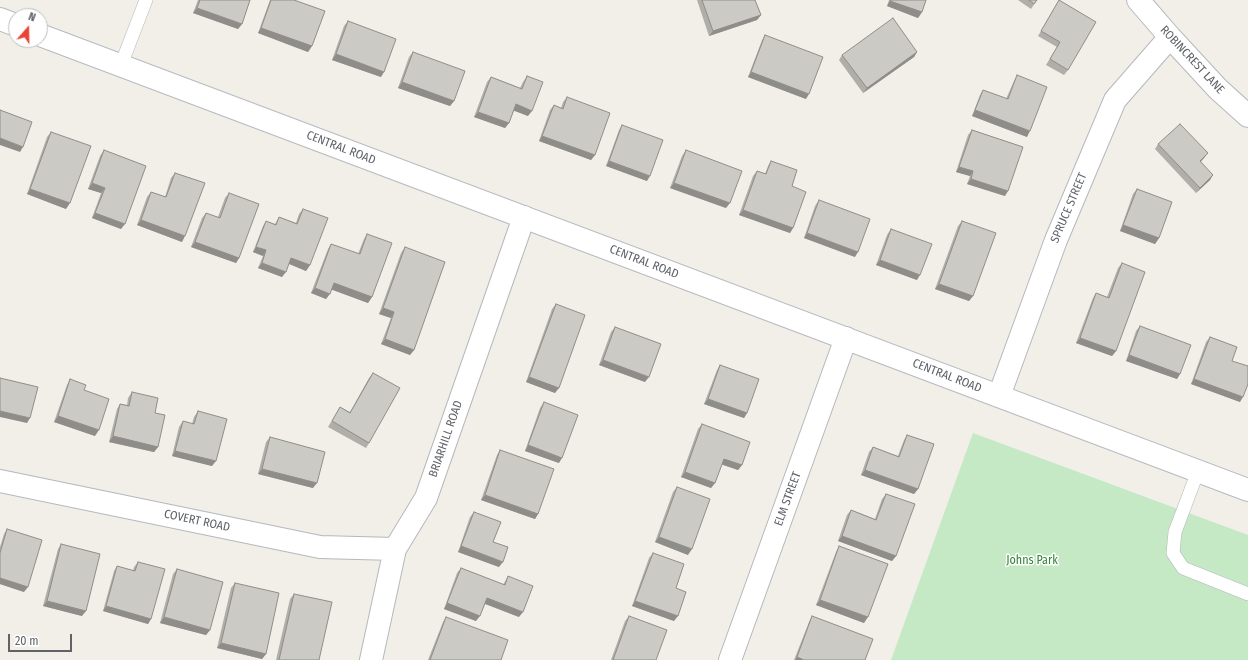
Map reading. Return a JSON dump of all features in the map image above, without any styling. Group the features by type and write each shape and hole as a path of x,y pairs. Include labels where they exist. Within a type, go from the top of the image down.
{"street":[{"name":"ROBINCREST LANE","path":"1138,0 1218,89 1248,116"},
{"name":"CENTRAL ROAD","path":"48,37 1248,490"},
{"name":"SPRUCE STREET","path":"999,396 1056,240 1115,100 1170,37"},
{"name":"BRIARHILL ROAD","path":"371,660 395,549 426,498 524,217"},
{"name":"ELM STREET","path":"730,660 846,338"},
{"name":"COVERT ROAD","path":"0,481 320,547 395,549"}],"lane":[{"path":"121,65 146,0"},
{"path":"1198,471 1175,532 1173,553 1183,568 1248,594"}],"green space":[{"name":"Johns Park","path":"973,433 1248,535 1248,660 891,660"}],"building":[{"path":"200,0 250,0 242,24 197,8"},
{"path":"271,0 294,0 325,11 312,46 261,28"},
{"path":"702,0 755,0 761,15 713,31"},
{"path":"926,0 922,12 890,1"},
{"path":"1029,0 1037,0 1034,4"},
{"path":"1059,0 1096,22 1068,70 1050,59 1060,42 1041,31"},
{"path":"893,18 917,52 867,88 842,55"},
{"path":"348,21 396,39 384,72 336,54"},
{"path":"765,35 823,57 809,94 751,72"},
{"path":"413,52 465,71 454,101 402,82"},
{"path":"1017,75 1047,87 1030,131 975,110 983,90 1008,99"},
{"path":"527,76 543,82 532,111 516,104 509,123 478,112 491,77 522,89"},
{"path":"567,97 610,113 595,155 542,136 554,105 563,109"},
{"path":"0,110 32,122 23,147 0,138"},
{"path":"1180,124 1208,153 1200,161 1213,175 1200,188 1158,144"},
{"path":"622,125 663,140 650,176 609,161"},
{"path":"972,130 1023,147 1008,191 971,179 973,171 959,167"},
{"path":"51,132 91,146 70,203 30,189"},
{"path":"104,150 146,166 125,224 95,213 105,188 92,183"},
{"path":"686,150 742,171 730,203 674,183"},
{"path":"771,161 797,170 792,186 806,192 793,228 743,210 757,171 766,174"},
{"path":"175,173 205,183 185,236 141,220 151,192 166,197"},
{"path":"1137,189 1172,202 1159,238 1123,225"},
{"path":"229,193 259,204 239,258 195,242 206,213 220,218"},
{"path":"819,200 870,219 858,252 807,233"},
{"path":"303,209 328,218 310,265 291,258 286,272 262,263 266,250 256,247 266,221 276,225 279,217 297,224"},
{"path":"962,221 996,233 973,296 939,284"},
{"path":"891,229 932,244 920,275 880,260"},
{"path":"367,234 392,243 372,297 334,283 330,294 315,288 331,244 360,254"},
{"path":"405,247 445,262 414,350 385,339 394,312 383,308"},
{"path":"1122,263 1145,272 1116,351 1080,338 1096,293 1109,298"},
{"path":"556,304 585,315 559,388 529,377"},
{"path":"1140,326 1191,345 1180,374 1129,355"},
{"path":"615,327 661,344 649,377 603,360"},
{"path":"1210,337 1237,347 1232,361 1248,366 1248,384 1243,397 1194,379"},
{"path":"720,365 759,379 747,413 708,399"},
{"path":"373,373 400,388 369,443 332,421 340,407 350,413"},
{"path":"0,378 38,387 30,418 0,411"},
{"path":"70,379 86,385 84,390 109,399 99,430 58,416"},
{"path":"132,392 158,398 155,413 165,415 158,447 113,436 120,404 129,406"},
{"path":"544,402 578,415 562,458 528,445"},
{"path":"198,411 227,419 216,461 175,451 183,421 194,424"},
{"path":"702,424 750,442 742,465 724,459 715,483 685,472"},
{"path":"907,435 934,444 918,489 865,470 873,447 899,457"},
{"path":"270,437 325,452 317,483 262,469"},
{"path":"500,450 554,469 538,514 485,495"},
{"path":"677,487 710,499 692,549 659,537"},
{"path":"886,494 915,504 896,556 842,536 851,510 876,520"},
{"path":"474,512 501,522 493,542 508,547 503,562 461,546"},
{"path":"7,529 42,540 28,587 0,578 0,553"},
{"path":"61,544 100,554 86,611 47,601"},
{"path":"839,546 888,564 868,617 820,600"},
{"path":"653,553 684,564 676,588 686,592 678,616 635,601"},
{"path":"138,562 165,569 151,619 106,606 117,566 135,571"},
{"path":"461,568 505,585 508,576 533,586 523,612 487,598 480,616 447,603"},
{"path":"177,569 223,582 210,630 164,617"},
{"path":"235,583 279,593 266,654 221,643"},
{"path":"294,594 332,602 319,660 279,660"},
{"path":"629,616 667,630 656,660 613,660"},
{"path":"812,616 873,639 865,660 804,660 797,657"},
{"path":"446,617 508,640 501,660 430,660"}]}
